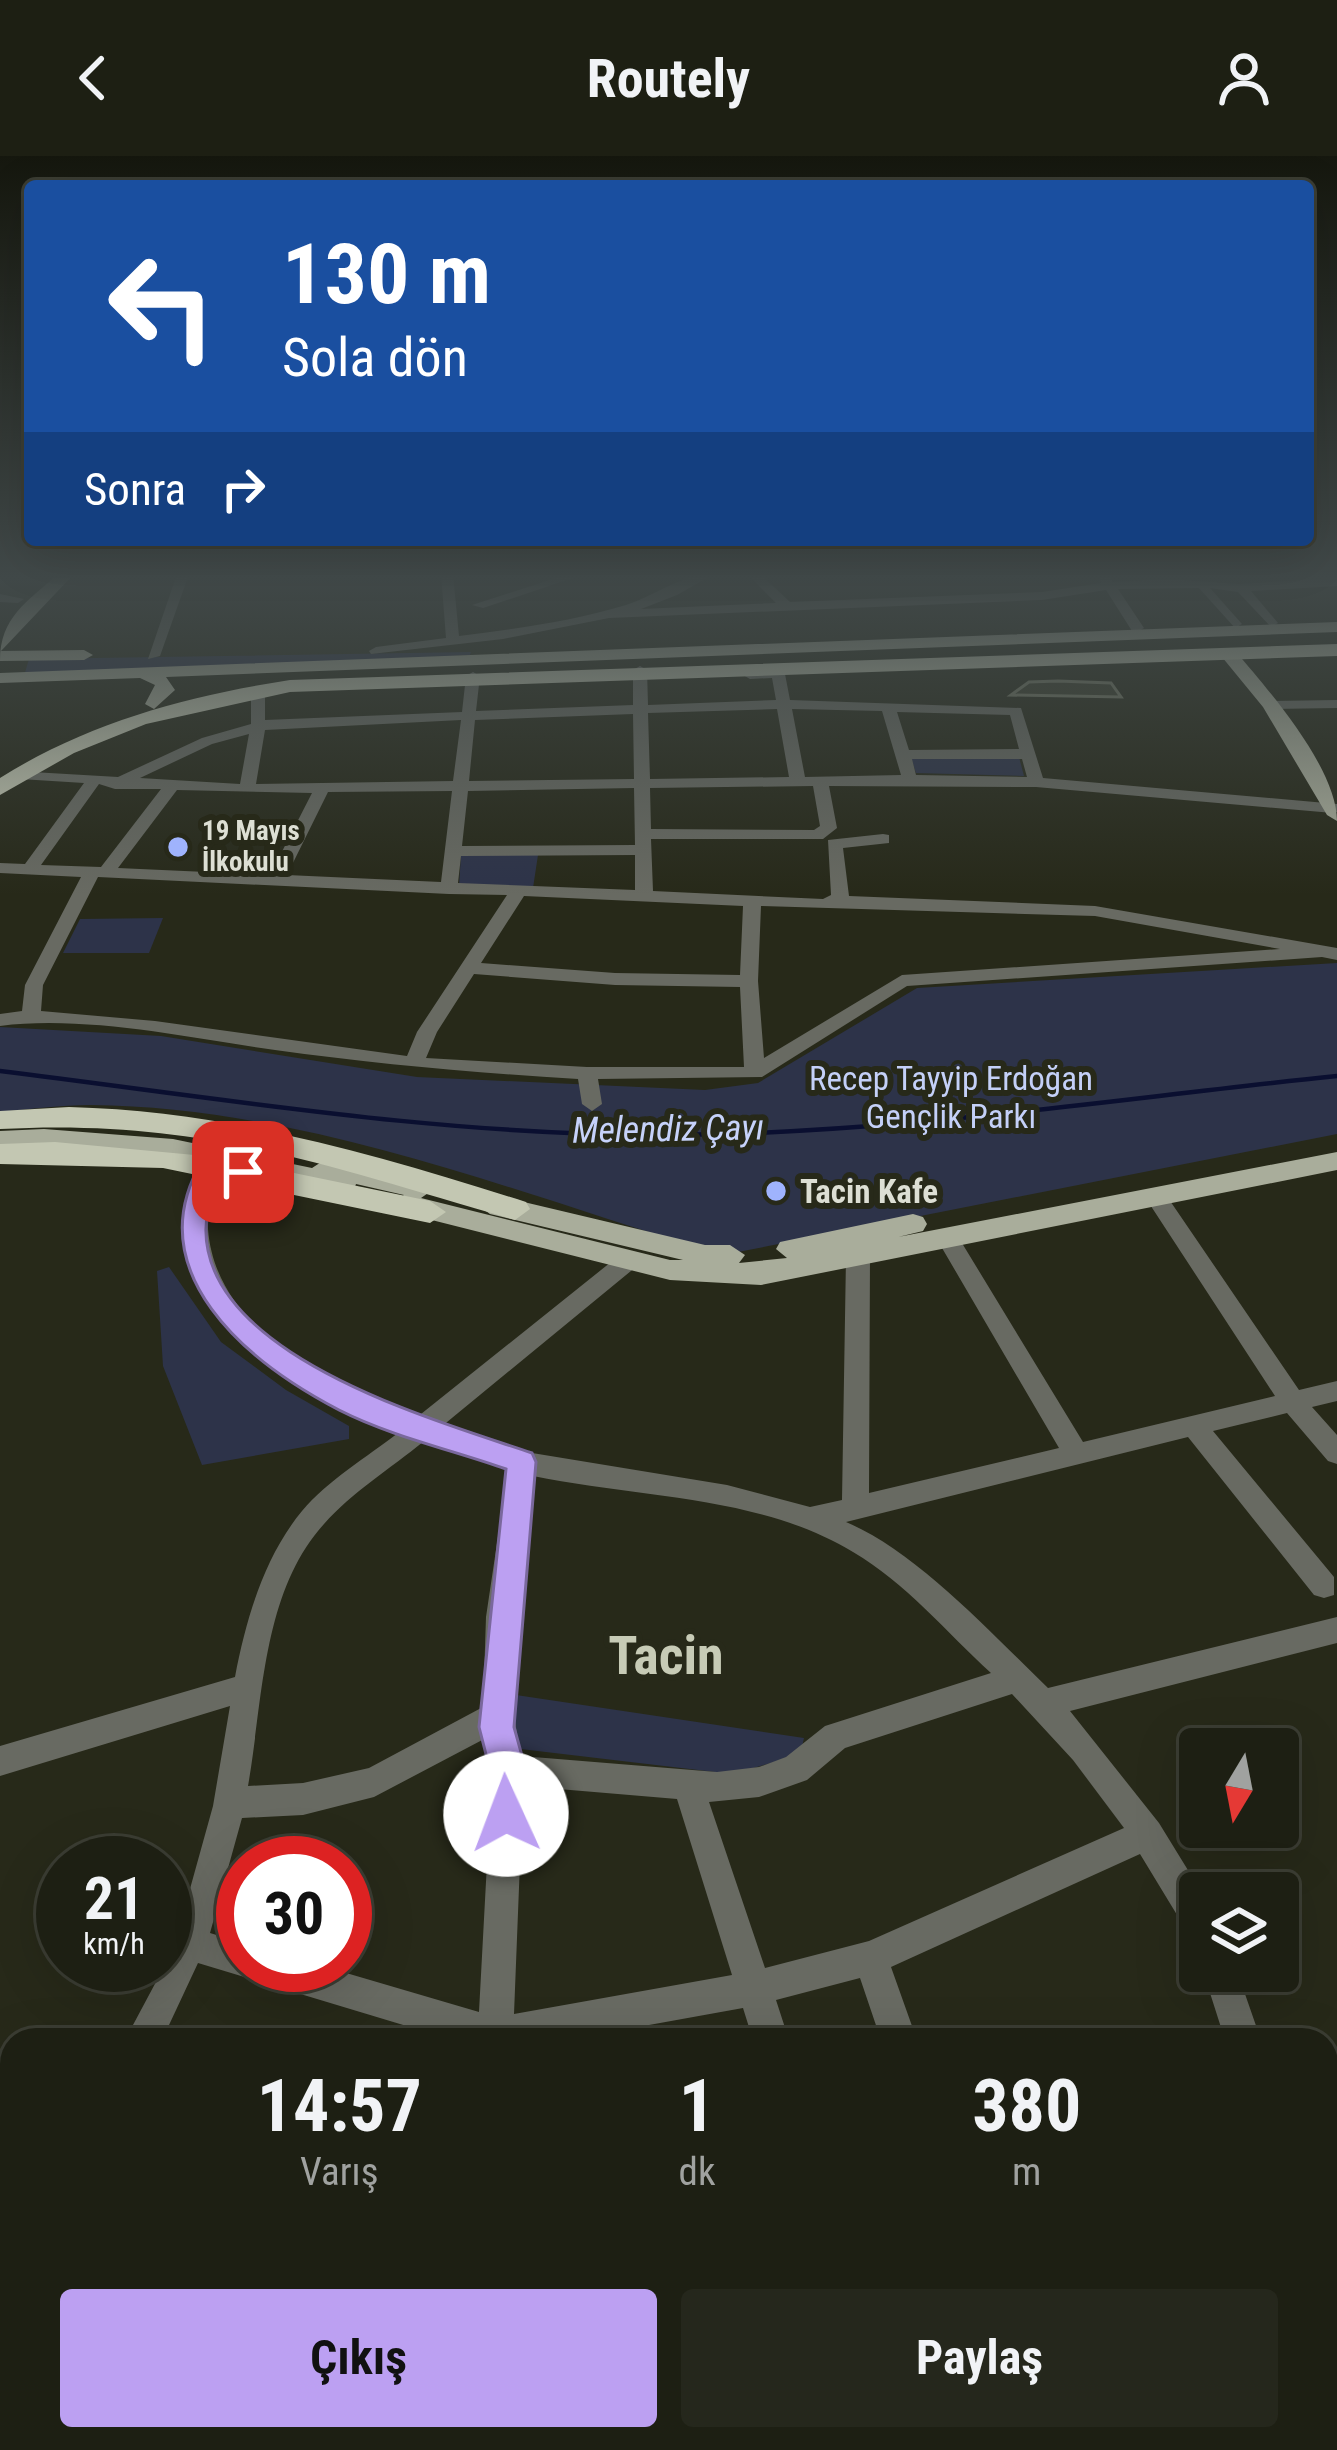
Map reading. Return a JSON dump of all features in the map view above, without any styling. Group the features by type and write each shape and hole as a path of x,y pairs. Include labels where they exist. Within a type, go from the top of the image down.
{"highway":[{"path":"0,788 10,772 72,733 154,704 263,681"},
{"path":"10,772 124,724 258,690 395,681"},
{"path":"1250,681 1254,683"},
{"path":"0,1120 150,1117 229,1127 356,1156 515,1209"},
{"path":"0,1154 88,1150 211,1166 430,1212"}],"main road":[{"path":"154,704 166,690 162,681"},
{"path":"1272,681 1335,811"},
{"path":"1254,683 1281,705 1337,780"},
{"path":"0,1136 89,1130 163,1135 515,1209 705,1255 760,1256 1337,1142"},
{"path":"0,1136 94,1138 219,1154 430,1212 670,1270 742,1274 858,1257 1337,1161"}],"street":[{"path":"449,889 473,681"},
{"path":"641,681 644,898"},
{"path":"779,681 798,783"},
{"path":"247,789 258,726 258,690"},
{"path":"115,784 207,741 258,726 470,712 782,704 1016,711 1036,782"},
{"path":"1281,705 1337,704"},
{"path":"889,710 910,780"},
{"path":"902,755 1028,754"},
{"path":"10,772 115,784 321,790 1036,782 1335,811"},
{"path":"28,870 94,782"},
{"path":"453,851 817,835 829,829 820,782"},
{"path":"31,1016 34,985 99,873 171,787"},
{"path":"276,880 321,790"},
{"path":"836,902 841,890 834,844 883,839"},
{"path":"0,868 644,898 1095,910 1328,953"},
{"path":"413,1063 518,892"},
{"path":"752,901 748,981 755,1073"},
{"path":"0,1020 31,1016 155,1027 413,1063 587,1073 755,1073 902,981 1328,953"},
{"path":"468,968 615,980 748,981"},
{"path":"587,1073 592,1104"},
{"path":"211,1166 196,1198 194,1251 220,1303 277,1359 353,1404 521,1462 673,1483 808,1519 900,1567 1042,1704 1148,1834 1179,1886"},
{"path":"1156,1197 1293,1402 1337,1454"},
{"path":"946,1236 1076,1454"},
{"path":"855,1508 858,1257"},
{"path":"192,1929 230,1803 247,1687 282,1557 314,1516 629,1260"},
{"path":"808,1519 1337,1391"},
{"path":"1194,1426 1324,1586"},
{"path":"496,2028 508,1770 497,1716 521,1462"},
{"path":"1042,1704 1337,1630"},
{"path":"508,1770 688,1785 759,1782 796,1769 836,1736 1016,1679"},
{"path":"0,1761 247,1687"},
{"path":"230,1803 303,1799 374,1782 497,1716"},
{"path":"688,1785 767,2028"},
{"path":"548,2028 754,1988 871,1958 1148,1834"},
{"path":"871,1958 895,2028"},
{"path":"150,2028 169,1992"},
{"path":"347,1992 464,2028"},
{"path":"1227,1992 1240,2028"}],"green space":[{"path":"1019,757 1024,776 916,773 911,758"},
{"path":"461,855 538,855 533,888 459,886"},
{"path":"163,918 149,953 63,953 80,919"},
{"name":"Recep Tayyip Erdoğan Gençlik Parkı","path":"1337,963 1337,1134 738,1252 702,1249 401,1155 247,1120 91,1105 0,1112 0,1027 161,1036 417,1077 705,1090 758,1083 917,988"},
{"path":"169,1267 221,1342 286,1390 349,1426 349,1439 202,1465 163,1366 157,1271"},
{"path":"516,1695 804,1738 800,1755 732,1774 512,1748"}],"building":[{"path":"1029,682 1111,683 1121,697 1011,695"}],"waterway":[{"name":"Melendiz Çayı","path":"0,1071 411,1122 659,1135 914,1122 1337,1076"}],"place":[{"name":"19 Mayıs İlkokulu","path":"178,847"},
{"name":"Tacin Kafe","path":"776,1191"}],"district":[{"name":"Tacin","path":"666,1655"}],"route":[{"path":"243,1172 211,1166 196,1198 194,1251 220,1303 277,1359 353,1404 521,1462 504,1601 496,1727 508,1770 506,1814"}]}
